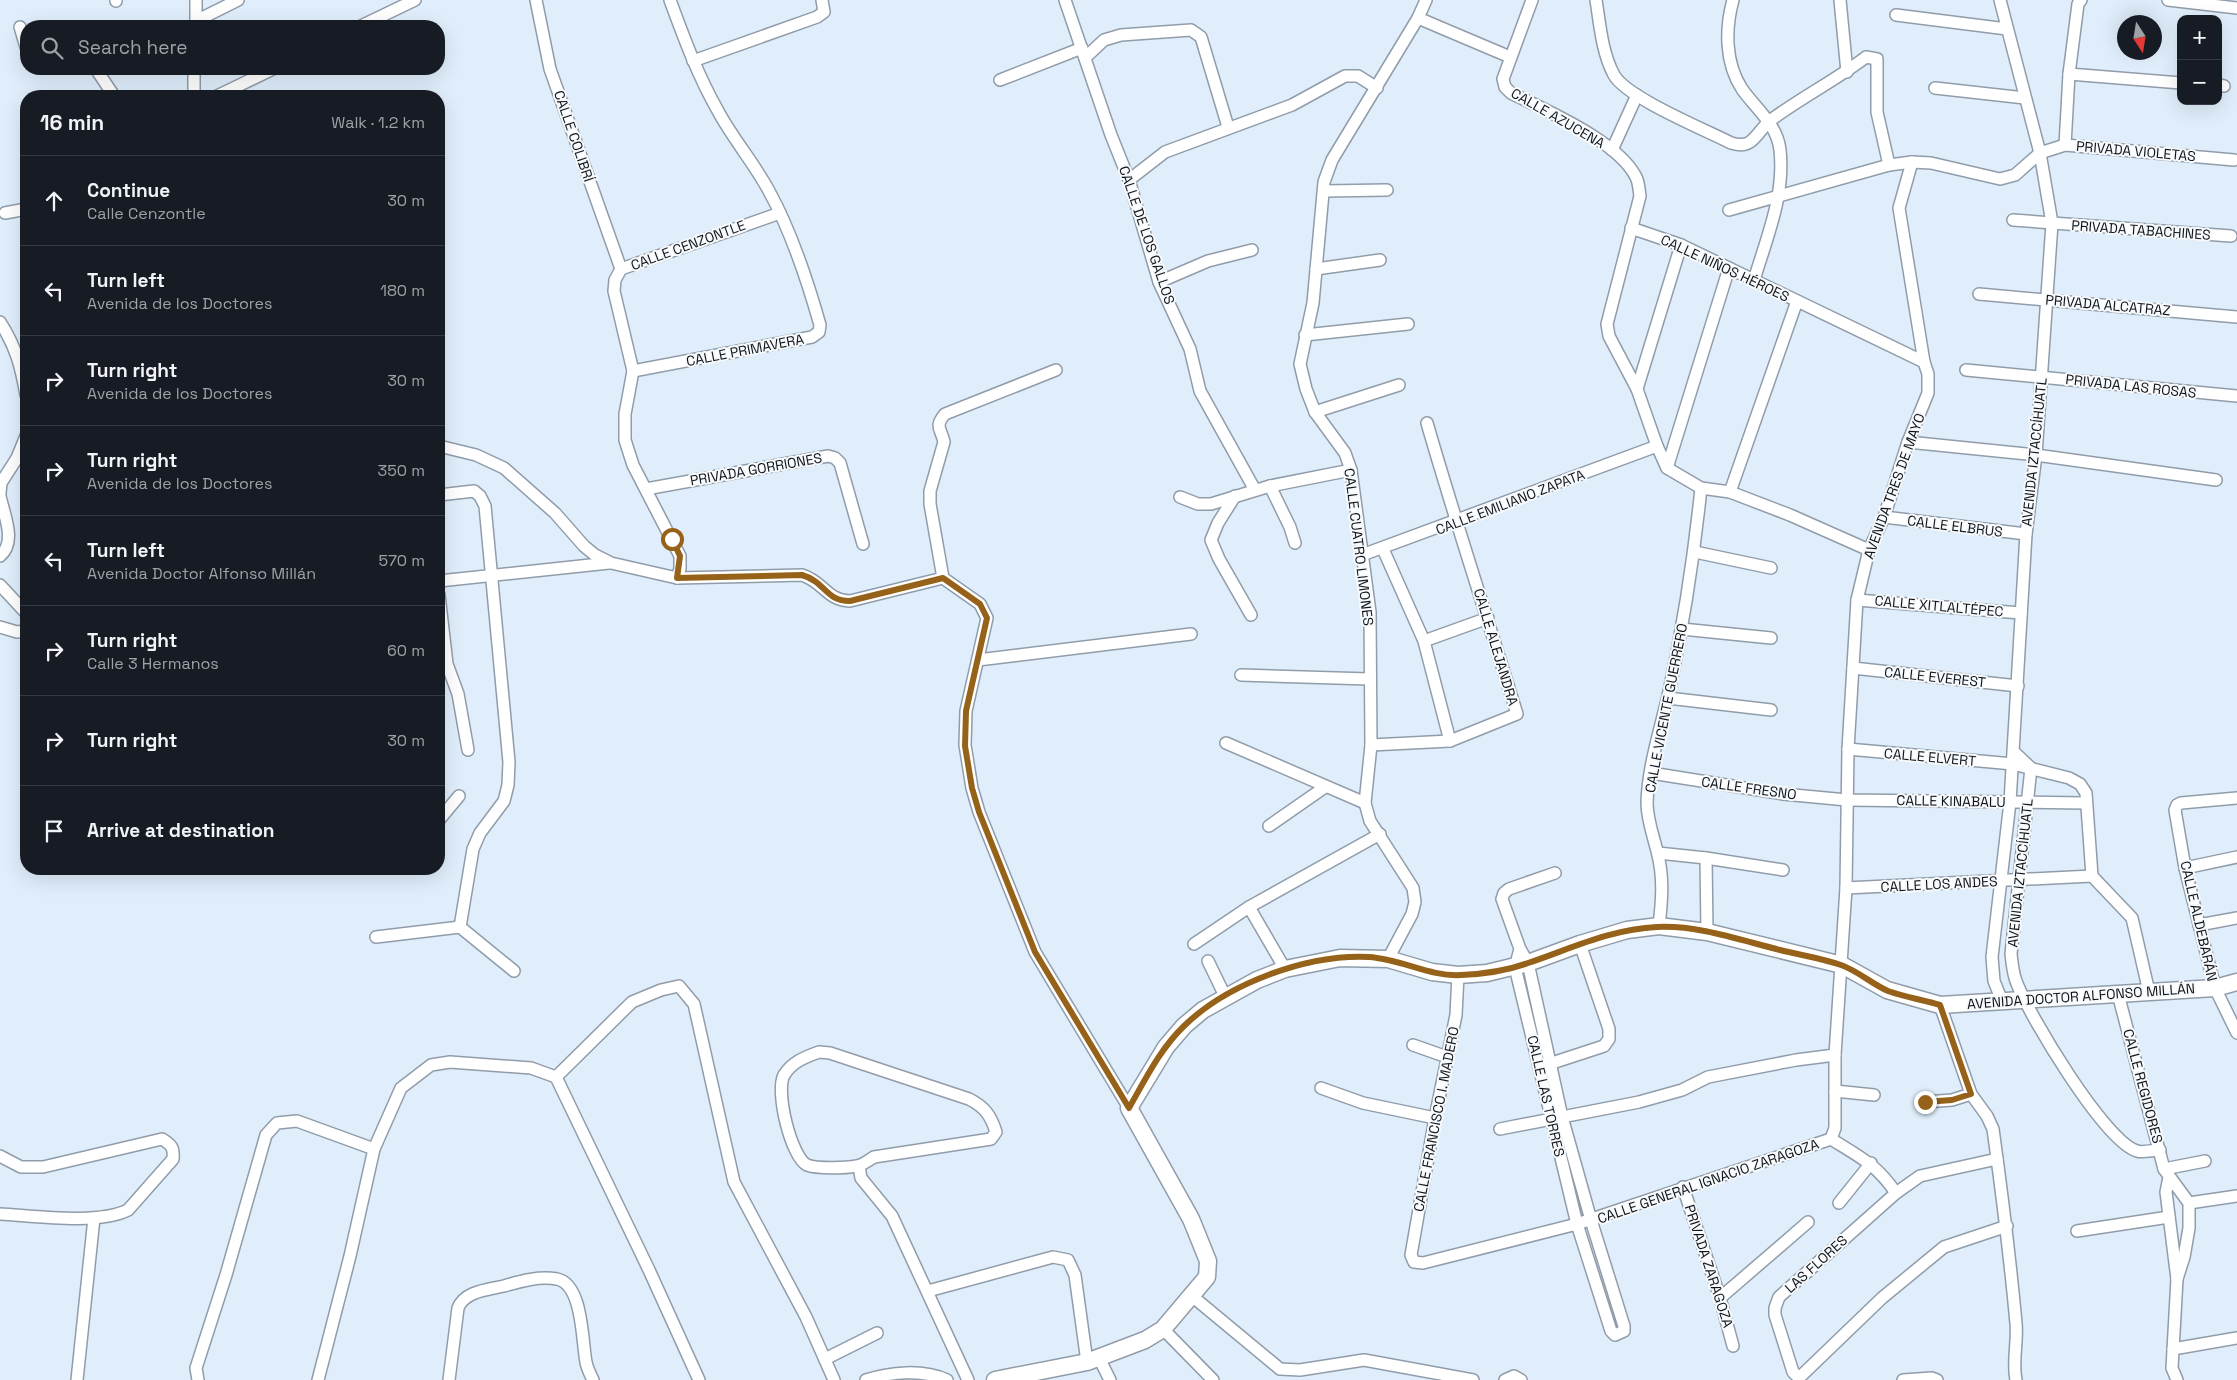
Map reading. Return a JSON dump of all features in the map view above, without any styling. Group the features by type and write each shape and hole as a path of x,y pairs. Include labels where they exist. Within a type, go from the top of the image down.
{"main road":[{"name":"AVENIDA DOCTOR ALFONSO MILLÁN","path":"1129,1108 1166,1047 1184,1026 1203,1010 1225,996 1285,969 1340,958 1388,959 1432,972 1458,975 1487,973 1521,960 1627,930 1659,926 1707,932 1842,965 1887,990 1940,1005 2215,988 2237,982"},
{"path":"994,1380 1093,1360 1145,1340 1164,1329 1207,1277 1208,1261 1191,1219 1129,1108"}],"street":[{"path":"196,0 196,20"},
{"path":"203,20 238,0"},
{"path":"373,20 415,0"},
{"name":"CALLE COLIBRÍ","path":"536,0 550,69 621,269"},
{"path":"670,0 693,61 718,112 769,190 780,213"},
{"path":"693,61 817,17 824,12 822,0"},
{"name":"CALLE DE LOS GALLOS","path":"1065,0 1111,135 1130,180 1160,282 1190,349 1200,391 1255,490"},
{"name":"CALLE CUATRO LIMONES","path":"1388,959 1412,914 1416,902 1413,888 1370,821 1365,804 1371,745 1369,680 1370,612 1351,470 1345,453 1314,412 1300,364 1313,303 1324,182 1332,160 1377,88 1418,18 1426,0"},
{"name":"CALLE AZUCENA","path":"1532,0 1503,78 1505,87 1511,93 1583,130 1612,150"},
{"path":"1596,0 1605,50 1615,76 1637,95 1740,146 1749,143 1769,121 1799,100 1847,72 1866,57 1877,60 1877,112 1889,165"},
{"path":"1732,0 1727,38 1732,68 1742,88 1769,121 1780,148 1780,194 1754,280"},
{"path":"1840,0 1847,72"},
{"name":"AVENIDA IZTACCÍHUATL","path":"2000,0 2040,153 2052,223 2036,455 2026,534 2010,802 1992,957 1994,980 2002,1001"},
{"path":"2065,145 2069,74 2078,4 2081,0"},
{"path":"2168,0 2237,8"},
{"path":"1896,15 2007,29"},
{"path":"1418,18 1510,57"},
{"path":"1000,80 1084,53 1104,40 1121,35 1191,30 1201,37 1228,127"},
{"path":"2069,74 2177,83"},
{"path":"100,75 110,90"},
{"path":"194,75 194,90"},
{"path":"229,90 261,75"},
{"path":"1130,180 1165,152 1228,127 1292,105 1346,76 1358,76 1377,88"},
{"path":"1935,88 2025,98"},
{"path":"1637,95 1612,150 1629,166 1637,179 1640,196 1607,324 1609,336 1637,389 1657,446 1667,468 1701,488 1730,492 1790,515 1869,550"},
{"name":"PRIVADA VIOLETAS","path":"2040,153 2065,145 2234,160"},
{"path":"1729,210 1780,194 1889,165 1912,162 1931,163 2000,178 2015,175 2040,153"},
{"name":"AVENIDA TRES DE MAYO","path":"1842,965 1846,888 1848,749 1857,600 1869,550 1884,517 1908,442 1928,393 1928,374 1924,362 1899,208 1912,162"},
{"path":"1324,191 1387,190"},
{"path":"5,213 20,210"},
{"name":"CALLE CENZONTLE","path":"677,578 680,556 633,465 625,440 624,414 633,371 614,292 615,280 621,269 780,213"},
{"name":"CALLE PRIMAVERA","path":"633,371 812,337 819,332 820,325 804,269 780,213"},
{"name":"PRIVADA TABACHINES","path":"2013,220 2231,236"},
{"name":"CALLE NIÑOS HÉROES","path":"1631,228 1681,245 1924,362"},
{"path":"1637,389 1681,245"},
{"path":"1160,282 1208,261 1252,250"},
{"path":"1316,270 1380,260"},
{"path":"1667,468 1729,268"},
{"name":"PRIVADA ALCATRAZ","path":"1979,294 2237,317"},
{"path":"1730,492 1797,301"},
{"path":"0,322 11,339 20,362"},
{"path":"1305,335 1408,324"},
{"path":"1056,370 945,414 939,421 938,428 944,442 930,491 930,504 943,578 980,604 987,618 966,711 965,746 972,788 979,812 1035,952 1129,1108"},
{"name":"PRIVADA LAS ROSAS","path":"1966,370 2237,396"},
{"path":"1314,412 1399,385"},
{"name":"CALLE ALEJANDRA","path":"1371,745 1450,741 1516,714 1427,422"},
{"path":"1908,442 2036,455 2216,480"},
{"name":"CALLE EMILIANO ZAPATA","path":"1362,555 1383,549 1657,446"},
{"path":"445,447 476,455 504,468 555,513 584,546 595,555 611,563 677,578 802,575 813,578 821,584 830,596 839,601 850,601 943,578"},
{"path":"0,556 6,552 10,541 0,494 1,483 20,451"},
{"name":"PRIVADA GORRIONES","path":"646,489 828,456 835,458 840,463 864,544"},
{"path":"1180,497 1198,504 1211,504 1270,486 1351,470"},
{"path":"1270,486 1290,527 1295,542"},
{"name":"CALLE VICENTE GUERRERO","path":"1659,926 1663,891 1658,853 1647,804 1651,773 1682,629 1695,552 1701,488"},
{"path":"445,494 474,491 480,496 485,506 509,762 508,785 504,802 480,833 473,849 460,927"},
{"path":"1235,496 1218,523 1211,540 1218,559 1251,615"},
{"name":"CALLE ELBRUS","path":"1884,517 2026,534"},
{"path":"1383,549 1424,641 1450,741"},
{"path":"1695,552 1770,568"},
{"path":"445,579 611,563"},
{"path":"0,585 20,607"},
{"name":"CALLE XITLALTÉPEC","path":"1857,600 2021,613"},
{"path":"1424,641 1488,618"},
{"path":"0,627 20,632"},
{"path":"1682,629 1771,638"},
{"path":"978,660 1191,634"},
{"path":"445,647 447,664"},
{"path":"445,660 458,694 468,750"},
{"name":"CALLE EVEREST","path":"1853,668 2018,686"},
{"path":"1241,675 1369,680"},
{"path":"1668,698 1771,710"},
{"path":"1226,743 1365,804"},
{"name":"CALLE ELVERT","path":"1848,749 2013,764 2031,768 2069,778 2080,784 2086,793 2085,803"},
{"path":"2014,752 2031,768"},
{"name":"AVENIDA IZTACCÍHUATL","path":"2031,768 2011,954 2015,979 2024,1000 2071,1080 2118,1139 2137,1151 2160,1150"},
{"name":"CALLE FRESNO","path":"1651,773 1783,794 1847,800"},
{"path":"1269,826 1324,787"},
{"path":"445,813 459,796"},
{"name":"CALLE ALDEBARÁN","path":"2237,798 2177,805 2175,810 2186,868 2215,988 2237,1033"},
{"name":"CALLE KINABALU","path":"1847,800 2085,803"},
{"path":"2085,803 2092,876 2132,918 2150,992"},
{"path":"1194,944 1250,908 1380,834"},
{"path":"1658,853 1706,858 1783,870"},
{"path":"1706,858 1707,932"},
{"path":"2186,868 2237,858"},
{"path":"1521,960 1502,899 1504,893 1509,889 1555,873"},
{"name":"CALLE LOS ANDES","path":"1846,888 2092,876"},
{"path":"1250,908 1285,969"},
{"path":"2199,925 2237,918"},
{"path":"376,936 460,927 514,971"},
{"path":"1549,1064 1604,1046 1609,1039 1609,1029 1580,944"},
{"name":"CALLE LAS TORRES","path":"1521,960 1549,1064 1556,1119 1591,1220 1624,1326 1624,1331 1620,1334 1615,1335 1611,1331 1577,1224 1521,960"},
{"path":"1208,961 1225,996"},
{"name":"CALLE GENERAL IGNACIO ZARAGOZA","path":"1414,1262 1423,1263 1591,1220 1683,1187 1831,1139 1835,1128 1835,1055 1842,965"},
{"name":"CALLE FRANCISCO I. MADERO","path":"1414,1262 1412,1255 1434,1118 1456,1016 1458,975"},
{"path":"556,1077 632,1002 661,990 680,986 694,1004 734,1182 806,1317 834,1380"},
{"name":"CALLE REGIDORES","path":"2118,994 2166,1173 2166,1192 2177,1279 2172,1368 2177,1380"},
{"path":"1940,1005 1971,1094 1987,1116 1993,1129 2007,1226 2016,1327 2013,1368 2016,1380"},
{"path":"1413,1045 1447,1057"},
{"path":"819,1052 830,1052 969,1100 982,1106 992,1118 996,1132 991,1138 874,1157 859,1166 816,1167 806,1164 799,1156 784,1118 780,1088 784,1076 793,1064 806,1056 819,1052"},
{"path":"1500,1129 1640,1102 1682,1090 1708,1077 1773,1066 1796,1060 1835,1055"},
{"path":"318,1380 350,1256 374,1150 401,1088 414,1076 431,1065 450,1062 531,1068 556,1077 653,1278 699,1380"},
{"path":"1321,1088 1363,1103 1434,1118"},
{"path":"1835,1090 1874,1095"},
{"path":"1925,1102 1952,1100 1971,1094"},
{"path":"198,1380 196,1368 226,1275 266,1136 277,1123 297,1121 374,1150"},
{"path":"0,1156 21,1167 43,1167 162,1139 171,1144 174,1150 173,1160 128,1210 118,1215 94,1218 0,1214"},
{"path":"1831,1139 1871,1164 1883,1174 1896,1193"},
{"name":"LAS FLORES","path":"1997,1159 1920,1176 1896,1193 1779,1297 1775,1308 1775,1315 1794,1372 1797,1376 1802,1375 1882,1298 1944,1247 2007,1226"},
{"path":"2166,1173 2205,1161"},
{"path":"1839,1203 1871,1164"},
{"path":"859,1166 861,1178 892,1216 968,1380"},
{"name":"CALLE REGIDORES","path":"2166,1173 2189,1203 2186,1247 2177,1279"},
{"name":"PRIVADA ZARAGOZA","path":"1683,1187 1734,1346"},
{"path":"2189,1203 2237,1196"},
{"path":"2077,1231 2169,1217"},
{"path":"77,1380 94,1218"},
{"path":"1720,1298 1808,1222"},
{"path":"928,1291 1054,1257 1068,1260 1075,1275 1093,1360 1110,1380"},
{"path":"449,1380 458,1308 462,1300 474,1293 536,1278 559,1279 568,1285 574,1293 586,1364 593,1380"},
{"path":"1192,1296 1280,1369 1300,1370 1364,1360 1472,1380"},
{"path":"1164,1329 1212,1380"},
{"path":"825,1359 877,1333"},
{"path":"2173,1349 2237,1338"},
{"path":"866,1380 880,1375 914,1373 947,1380"},
{"path":"1505,1380 1514,1376 1521,1380"},
{"path":"1903,1380 1932,1378 1936,1380"}],"route":[{"path":"672,539 680,556 680,569 677,578 745,578 802,575 813,578 821,584 830,596 839,601 850,601 943,578 980,604 987,618 966,711 965,746 972,788 979,812 1035,952 1129,1108 1166,1047 1184,1026 1203,1010 1225,996 1285,969 1340,958 1367,957 1388,959 1432,972 1458,975 1487,973 1516,967 1580,944 1627,930 1659,926 1707,932 1842,965 1887,990 1940,1005 1971,1094 1952,1100 1925,1102"}]}
